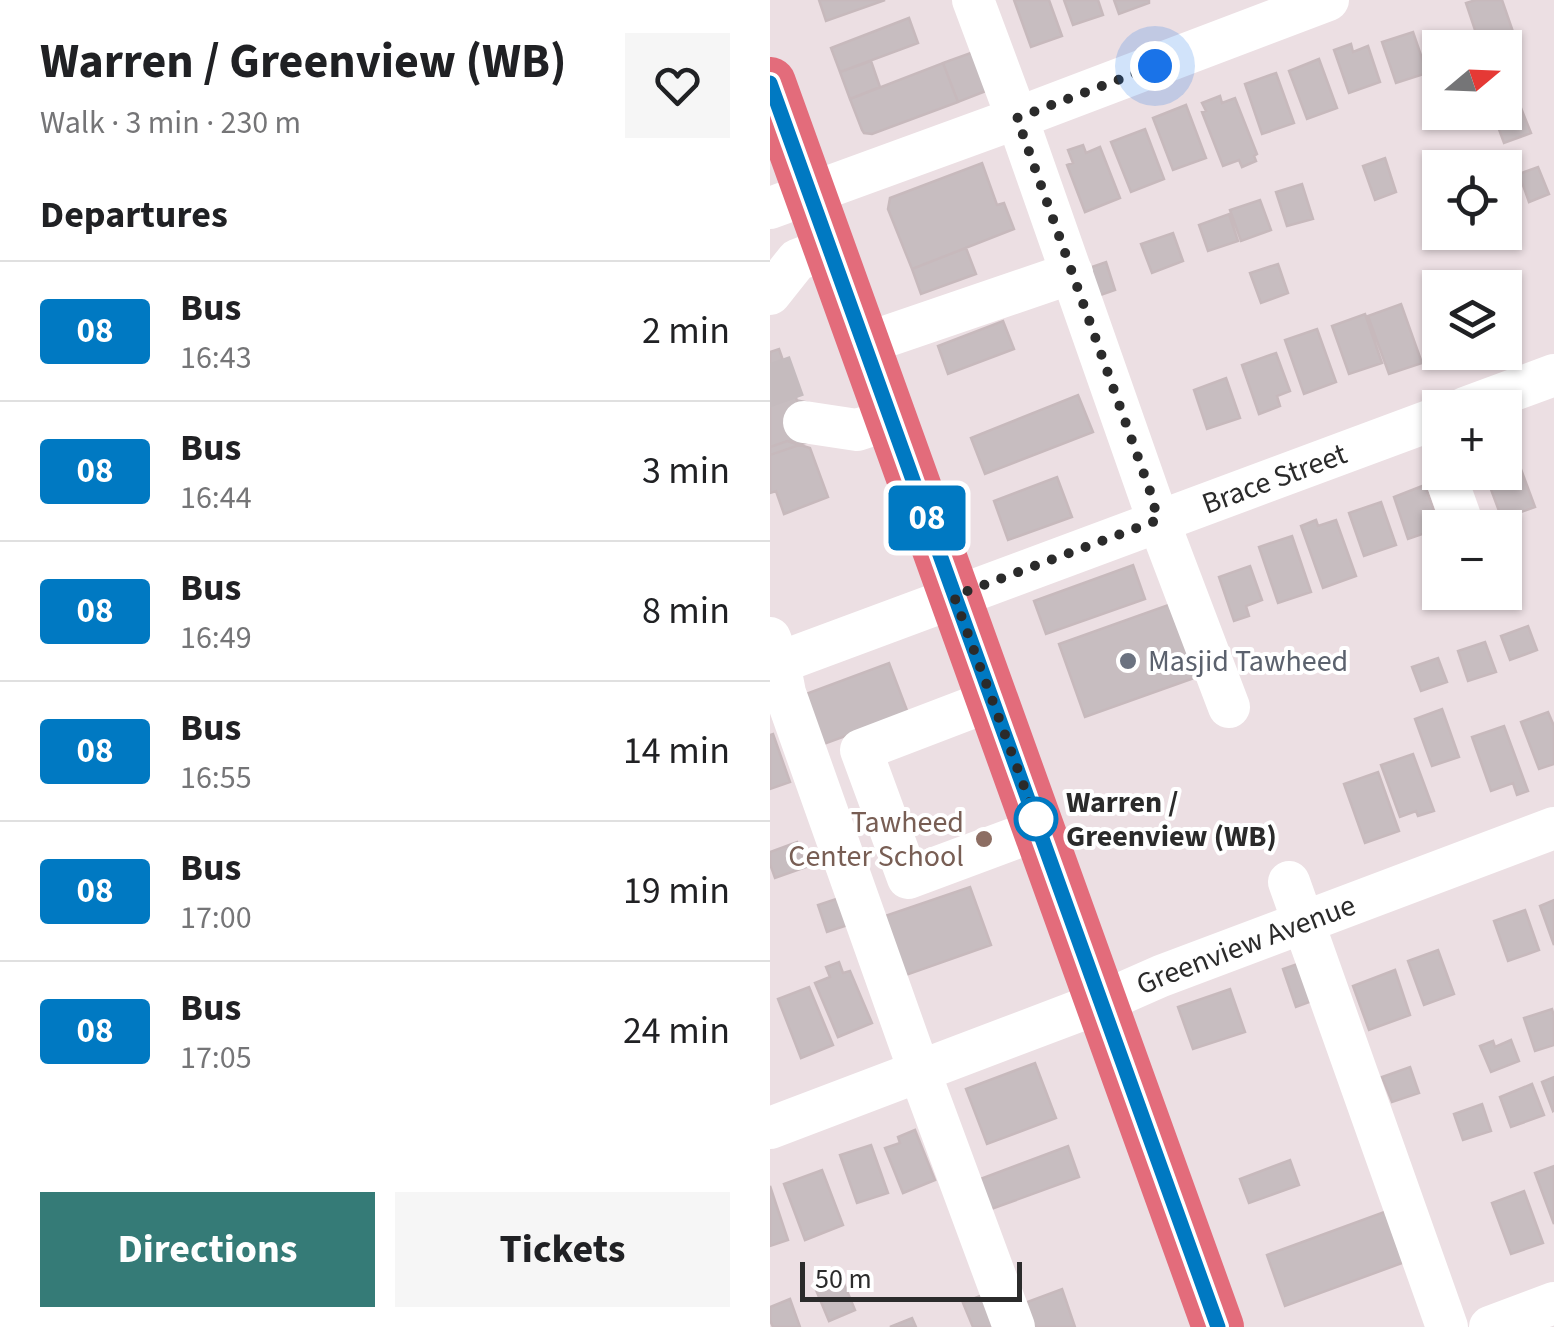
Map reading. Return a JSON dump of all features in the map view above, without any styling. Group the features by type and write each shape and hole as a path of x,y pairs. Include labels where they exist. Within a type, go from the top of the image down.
{"main road":[{"path":"770,83 790,201 829,248 1218,1327"}],"street":[{"path":"972,0 1229,707"},
{"path":"790,201 1328,0"},
{"path":"770,294 797,260 829,248"},
{"path":"864,344 1072,273"},
{"name":"Brace Street","path":"1520,390 1554,374"},
{"path":"804,422 856,430 891,418"},
{"name":"Brace Street","path":"773,655 954,596 1158,520 1422,434"},
{"path":"773,655 1014,1327"},
{"path":"992,700 860,750 908,878 1040,830"},
{"name":"Greenview Avenue","path":"770,1128 1554,828"},
{"path":"1289,882 1448,1327"},
{"path":"1490,1327 1554,1302"}],"building":[{"path":"819,0 885,0 826,21"},
{"path":"1014,0 1049,0 1062,36 1031,47"},
{"path":"1064,0 1098,0 1103,15 1073,25"},
{"path":"1114,0 1149,0 1149,3 1119,14"},
{"path":"1502,0 1512,30 1475,30 1466,3"},
{"path":"909,18 918,43 840,72 831,48"},
{"path":"1413,32 1422,58 1422,75 1396,83 1382,42"},
{"path":"1351,44 1353,52 1368,46 1380,82 1349,93 1334,50"},
{"path":"976,51 991,89 958,102 943,63"},
{"path":"1319,59 1337,108 1307,119 1289,71"},
{"path":"871,61 880,87 850,99 840,72"},
{"path":"943,63 958,102 872,134 864,133 850,99"},
{"path":"1276,73 1294,123 1262,134 1245,84"},
{"path":"1220,96 1222,103 1235,98 1257,154 1256,161 1242,167 1239,160 1223,166 1202,112 1206,111 1202,103"},
{"path":"1186,105 1206,158 1173,170 1153,118"},
{"path":"1522,110 1531,133 1504,143 1499,130 1522,130"},
{"path":"1145,129 1164,179 1131,192 1111,142"},
{"path":"1083,145 1086,153 1100,147 1120,198 1085,212 1067,165 1073,163 1068,150"},
{"path":"1385,158 1396,192 1375,200 1363,166"},
{"path":"982,163 997,205 1004,203 1014,229 912,269 888,209 890,198"},
{"path":"1538,167 1549,194 1529,202 1522,173"},
{"path":"1302,184 1313,219 1287,226 1276,192"},
{"path":"1260,200 1271,230 1241,241 1230,210"},
{"path":"1229,214 1238,241 1208,251 1199,225"},
{"path":"1173,233 1183,261 1152,273 1141,244"},
{"path":"966,248 976,274 921,294 912,269"},
{"path":"1106,262 1115,290 1095,297 1086,269"},
{"path":"1278,264 1288,293 1261,303 1250,273"},
{"path":"1401,304 1422,363 1389,374 1368,316"},
{"path":"1365,314 1382,363 1349,374 1332,326"},
{"path":"1003,321 1014,349 948,374 938,346"},
{"path":"1317,329 1336,382 1304,394 1285,340"},
{"path":"779,349 811,441 770,455 770,352"},
{"path":"1276,353 1290,391 1277,396 1280,406 1259,414 1242,365"},
{"path":"1226,378 1240,418 1207,429 1194,390"},
{"path":"1078,395 1093,432 985,474 971,438"},
{"path":"787,441 810,448 828,497 784,514 776,491 770,493 770,447"},
{"path":"1522,472 1535,507 1522,512 1499,510 1491,490 1522,490"},
{"path":"1057,477 1072,517 1008,540 994,501"},
{"path":"1422,486 1427,490 1434,510 1422,510 1422,534 1408,539 1394,497"},
{"path":"1381,502 1396,545 1364,556 1349,513"},
{"path":"1316,520 1318,526 1336,520 1356,576 1323,588 1301,526"},
{"path":"1292,536 1311,592 1278,603 1259,547"},
{"path":"1133,565 1145,599 1046,634 1034,601"},
{"path":"1250,566 1262,600 1246,606 1249,616 1234,621 1219,577"},
{"name":"Masjid Tawheed","path":"1171,604 1197,677 1085,717 1059,644"},
{"path":"1528,626 1537,650 1510,660 1501,636"},
{"path":"1485,642 1496,672 1468,681 1458,651"},
{"path":"1438,658 1447,682 1421,691 1412,667"},
{"path":"889,663 908,713 824,744 806,694"},
{"path":"1442,709 1459,757 1432,766 1415,719"},
{"path":"1548,712 1554,726 1554,764 1539,769 1521,722"},
{"path":"1504,726 1528,791 1517,795 1513,783 1491,791 1472,737"},
{"path":"773,734 790,782 770,789 770,735"},
{"path":"1413,754 1434,811 1418,816 1416,811 1400,817 1381,765"},
{"path":"1378,772 1399,831 1365,843 1344,784"},
{"path":"797,842 806,867 775,878 770,852"},
{"path":"970,887 991,945 906,975 885,916"},
{"path":"842,897 851,924 827,932 818,905"},
{"path":"1554,900 1554,945 1540,906"},
{"path":"1525,910 1539,950 1508,961 1494,921"},
{"path":"1438,950 1454,994 1424,1005 1408,961"},
{"path":"1306,961 1320,998 1296,1007 1283,969"},
{"path":"839,962 843,973 850,971 872,1023 838,1037 815,983 830,977 826,967"},
{"path":"1395,970 1410,1015 1369,1030 1353,986"},
{"path":"809,987 833,1045 801,1058 778,999"},
{"path":"1230,989 1245,1032 1193,1049 1178,1007"},
{"path":"1552,1009 1554,1045 1535,1051 1524,1018"},
{"path":"1511,1040 1519,1061 1491,1072 1480,1046 1493,1041 1495,1047"},
{"path":"1035,1063 1056,1118 987,1144 966,1089"},
{"path":"1410,1067 1419,1093 1392,1102 1382,1077"},
{"path":"1554,1077 1554,1110 1553,1111 1542,1082"},
{"path":"1532,1084 1544,1115 1511,1127 1500,1097"},
{"path":"1482,1104 1491,1131 1463,1140 1454,1114"},
{"path":"915,1130 935,1180 903,1193 885,1148 900,1143 898,1137"},
{"path":"871,1145 888,1193 857,1203 840,1155"},
{"path":"1068,1146 1079,1177 986,1211 975,1181"},
{"path":"1290,1160 1299,1185 1249,1203 1240,1179"},
{"path":"1554,1166 1554,1224 1535,1173"},
{"path":"822,1170 843,1225 805,1240 784,1184"},
{"path":"770,1186 788,1240 770,1246"},
{"path":"1524,1191 1543,1243 1511,1254 1492,1203"},
{"path":"1395,1208 1413,1259 1285,1306 1267,1255"},
{"path":"842,1279 855,1310 829,1321 816,1290"},
{"path":"1062,1289 1075,1327 1030,1327 1022,1304"},
{"path":"985,1294 994,1327 973,1327 963,1303"},
{"path":"790,1299 800,1327 773,1327 770,1307"},
{"path":"912,1318 916,1327 890,1327"}],"tunnel":[{"path":"770,363 790,419 804,422"}],"bus line":[{"name":"08","path":"770,83 1218,1327"}],"place":[{"name":"Masjid Tawheed","path":"1128,661"},
{"name":"Warren / Greenview (WB)","path":"1036,819"},
{"name":"Tawheed Center School","path":"984,839"}],"route":[{"path":"1036,819 954,596 1158,520 1017,118 1155,66"}]}
